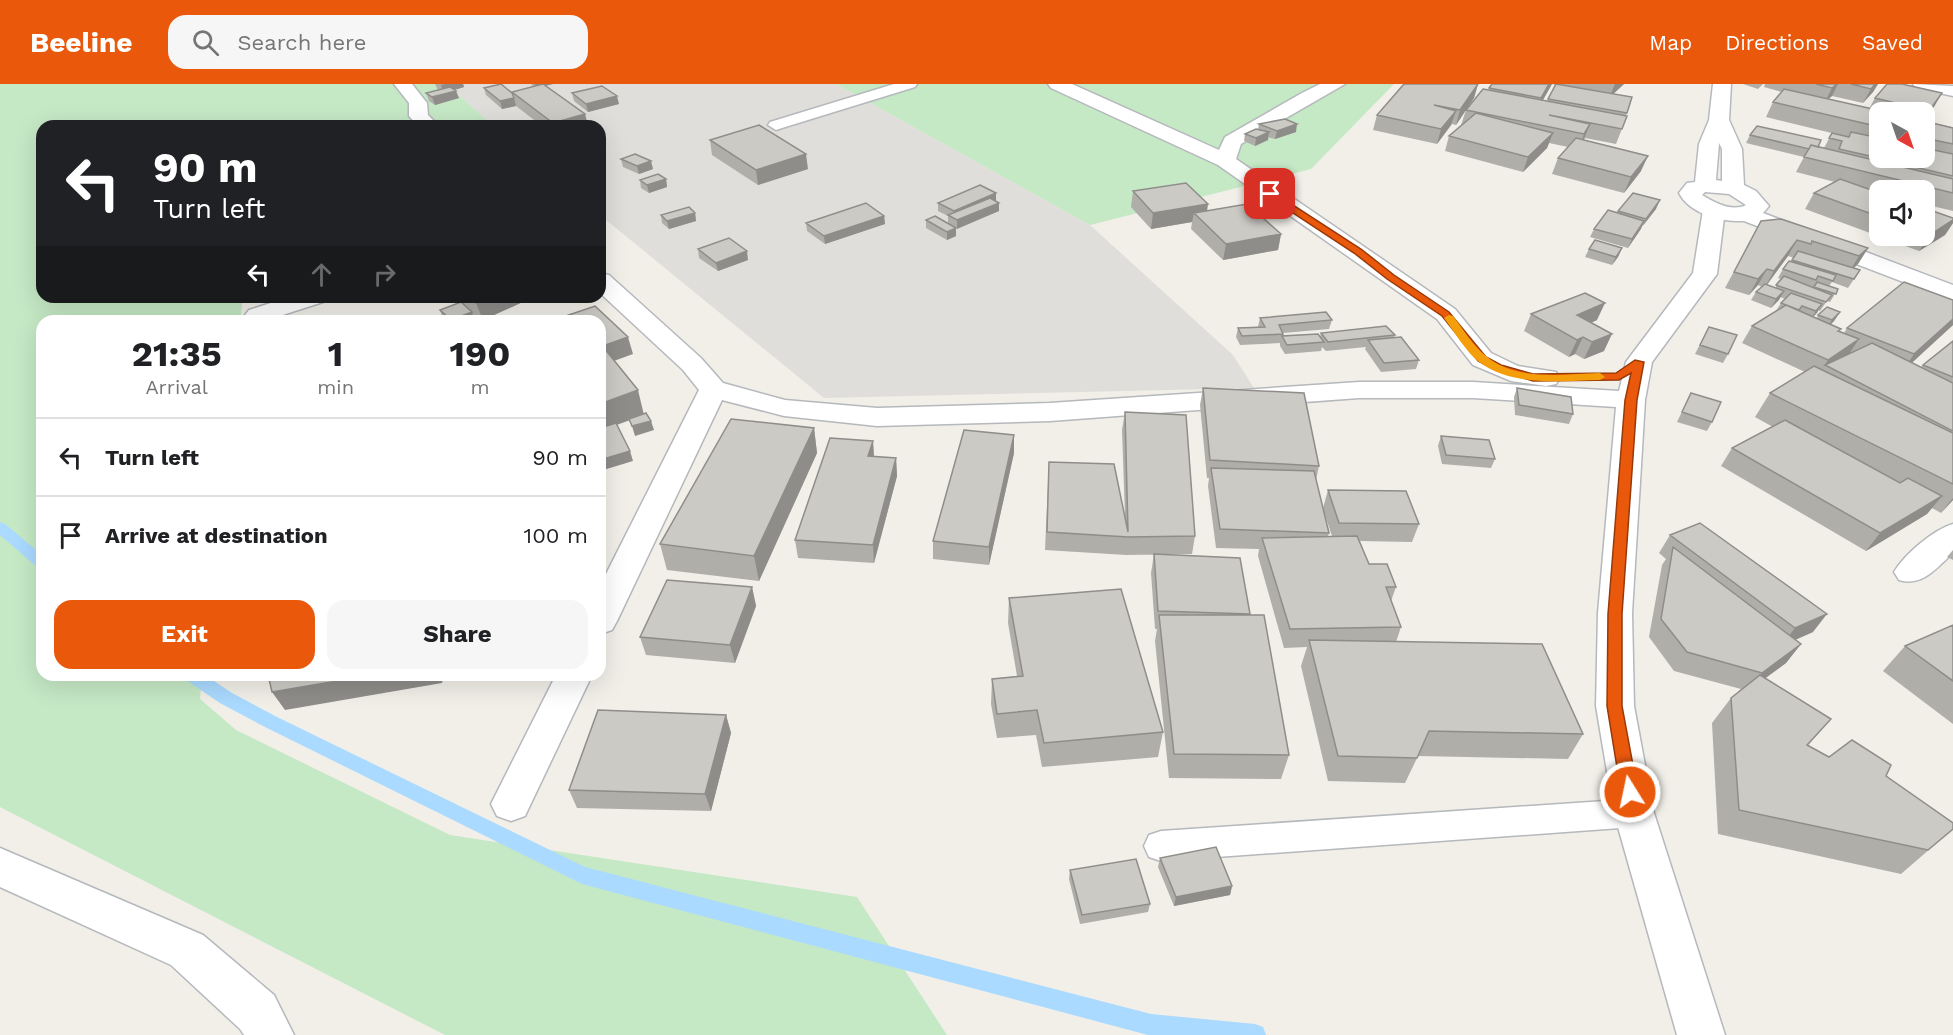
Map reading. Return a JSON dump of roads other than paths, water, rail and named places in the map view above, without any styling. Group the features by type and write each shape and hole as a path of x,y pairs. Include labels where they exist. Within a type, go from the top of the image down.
{"street":[{"path":"403,84 418,103 419,117 422,120"},
{"path":"1057,84 1225,161 1446,314 1482,359 1497,367 1533,378 1619,376 1639,362 1705,274 1731,201 1732,149 1719,120"},
{"path":"1225,161 1232,141 1253,132 1308,95 1336,84"},
{"path":"1722,84 1719,120 1709,144 1731,201 1953,294"},
{"path":"1922,84 1953,91"},
{"path":"1731,201 1824,228 1953,277"},
{"path":"606,285 692,364 713,389 784,408 877,417 1050,412 1359,390 1473,390 1631,400"},
{"path":"258,315 296,303"},
{"path":"1639,362 1631,400 1615,614 1615,706 1634,813 1701,1035"},
{"path":"606,609 713,389"},
{"path":"1911,572 1953,535"},
{"path":"511,804 571,681"},
{"path":"0,867 187,950 257,1012 270,1035"}],"lane":[{"path":"776,125 910,84"},
{"path":"1161,846 1634,813"}],"waterway":[{"path":"0,527 36,558"},
{"path":"201,681 226,698 271,722 582,875 1151,1025 1255,1035"}]}
